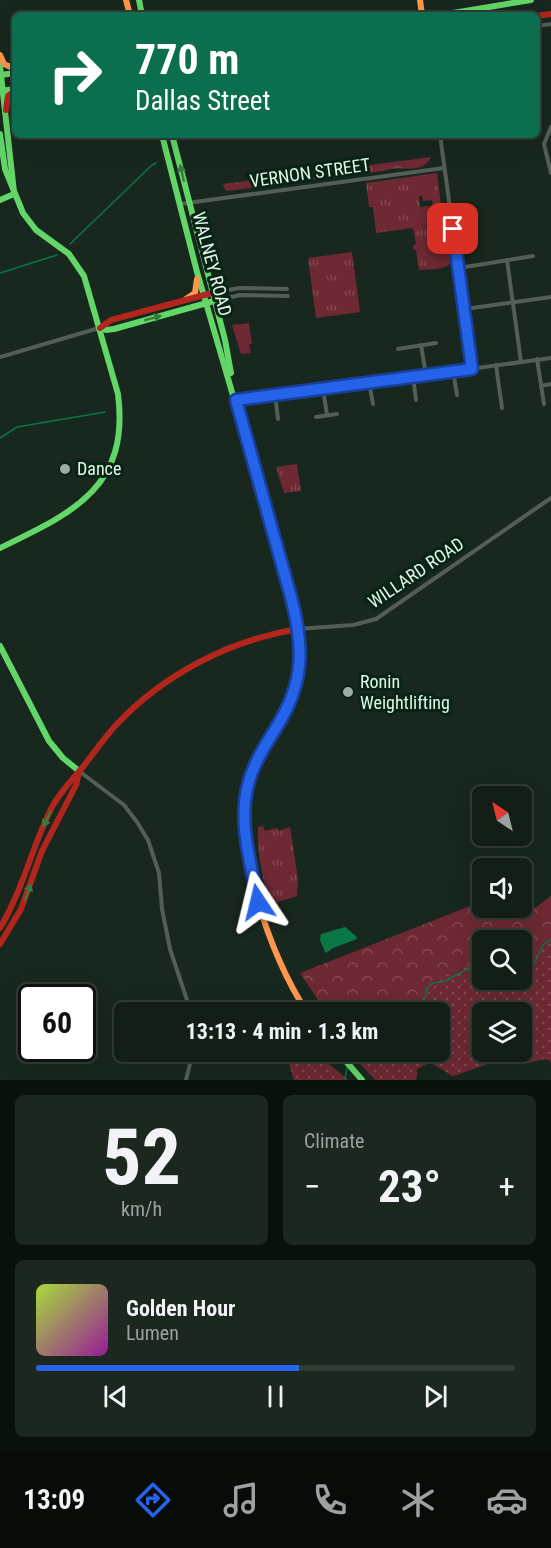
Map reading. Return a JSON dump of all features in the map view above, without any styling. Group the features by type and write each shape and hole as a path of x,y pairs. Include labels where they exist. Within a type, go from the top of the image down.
{"main road":[{"path":"459,12 531,0"},
{"path":"0,55 4,64 12,69"},
{"path":"0,66 15,181 14,194"},
{"path":"6,110 8,96 12,93"},
{"path":"0,134 5,169 14,194 32,225 63,248 80,268 87,284 118,394 120,413 118,436 110,465 91,493 75,508 0,548"},
{"name":"WALNEY ROAD","path":"163,138 197,272 236,400 298,629 300,660 295,690 289,706 251,774 244,818 258,902 268,937 288,983 300,1002"},
{"name":"WALNEY ROAD","path":"173,138 225,340 236,400"},
{"path":"0,200 14,194"},
{"path":"186,299 196,291 197,272"},
{"path":"100,328 111,320 212,293"},
{"path":"100,328 114,329 214,301"},
{"name":"WILLARD ROAD","path":"0,928 14,905 43,826 60,792 116,726 176,677 211,657 269,634 298,629"},
{"path":"0,646 49,741 63,758 79,771"},
{"name":"WILLARD ROAD","path":"0,944 21,909 42,851 76,784 79,771"},
{"path":"347,1062 362,1080"}],"street":[{"path":"551,128 544,144 551,173"},
{"path":"440,138 472,369"},
{"name":"VERNON STREET","path":"180,204 444,168"},
{"path":"459,268 532,256"},
{"path":"507,260 521,362"},
{"path":"212,293 239,288 287,289"},
{"path":"214,301 240,295 288,296"},
{"path":"472,308 551,297"},
{"path":"0,357 100,328"},
{"path":"398,349 436,343"},
{"path":"421,345 426,375"},
{"path":"236,400 551,358"},
{"path":"537,359 544,404"},
{"path":"496,365 502,408"},
{"path":"453,371 456,394"},
{"path":"412,376 416,400"},
{"path":"369,382 373,404"},
{"path":"541,386 551,384"},
{"path":"323,389 327,415"},
{"path":"275,395 278,419"},
{"path":"316,417 336,414"},
{"name":"WILLARD ROAD","path":"298,629 353,625 376,619 551,498"},
{"path":"79,771 124,805 149,842 159,873 162,909 170,949 188,1002"},
{"path":"186,1080 190,1062"}],"green space":[{"path":"431,157 427,163 416,168 390,169 227,191 223,184"},
{"path":"437,173 441,205 433,205 432,200 423,201 422,196 419,196 420,207 429,206 430,219 447,217 453,259 447,266 419,270 413,245 416,244 413,228 376,233 373,207 369,207 366,183"},
{"path":"352,252 360,312 316,318 308,258"},
{"path":"249,323 251,353 241,354 232,325"},
{"path":"297,464 301,491 284,493 276,467"},
{"path":"263,826 265,831 277,828 278,831 290,827 298,879 297,896 274,903 270,902 262,874 258,846 258,827"},
{"path":"551,896 551,1063 550,1060 544,1059 532,1062 532,1002 472,1002 472,1062 493,1062 453,1076 430,1062 450,1062 450,1002 319,1002 300,973 472,905 472,918 532,918 532,906 535,908"},
{"path":"551,938 551,1063 550,1060 544,1059 532,1062 532,1002 472,1002 472,1062 493,1062 453,1076 430,1062 450,1062 450,1002 419,1002 433,980 472,964 472,990 532,990 532,959"},
{"path":"288,1062 327,1062 348,1080 294,1080"},
{"path":"358,1062 430,1062 417,1069 416,1080 375,1080"},
{"path":"417,1062 430,1062 417,1069 416,1080 376,1080"}],"shaded area":[{"path":"345,927 357,939 326,953 320,940 321,934"}],"waterway":[{"path":"70,244 156,163"},
{"path":"0,273 57,255"},
{"path":"0,438 17,427 105,412"},
{"path":"532,966 543,945 551,939"},
{"path":"422,1002 427,988 433,983 445,981 472,967"},
{"path":"345,1080 347,1067"}],"traffic: fast":[{"path":"139,0 141,12"},
{"path":"459,12 531,0"},
{"path":"0,66 14,192"},
{"path":"0,75 12,73"},
{"path":"0,91 12,89"},
{"path":"0,134 5,169 23,213 36,230 69,254 84,276 118,394 119,426 115,453 105,475 90,493 72,509 0,548"},
{"path":"163,138 197,272 278,550 298,629 300,660 295,687"},
{"path":"173,138 225,340 231,373"},
{"path":"0,200 14,194"},
{"path":"100,328 114,329 214,301"},
{"path":"0,646 49,741 63,758 79,771"},
{"path":"347,1062 362,1080"}],"traffic: slow":[{"path":"126,0 129,12"},
{"path":"420,0 422,12"},
{"path":"0,55 4,64 12,68"},
{"path":"186,299 195,293 197,279"},
{"path":"295,687 286,711 250,777 245,804 245,833 249,865 267,931 301,1002"}],"traffic: jam":[{"path":"540,16 551,14"},
{"path":"6,110 8,96 12,93"},
{"path":"100,328 111,320 212,293"},
{"path":"0,928 15,899 52,807 116,725 155,690 200,662 248,641 298,629"},
{"path":"0,944 21,909 42,851 76,785 79,772"}],"place":[{"name":"Dance","path":"65,469"},
{"name":"Ronin Weightlifting","path":"348,692"}],"route":[{"path":"258,902 244,818 247,786 267,742 292,700 298,679 300,652 291,597 236,400 472,369 453,229"}]}
